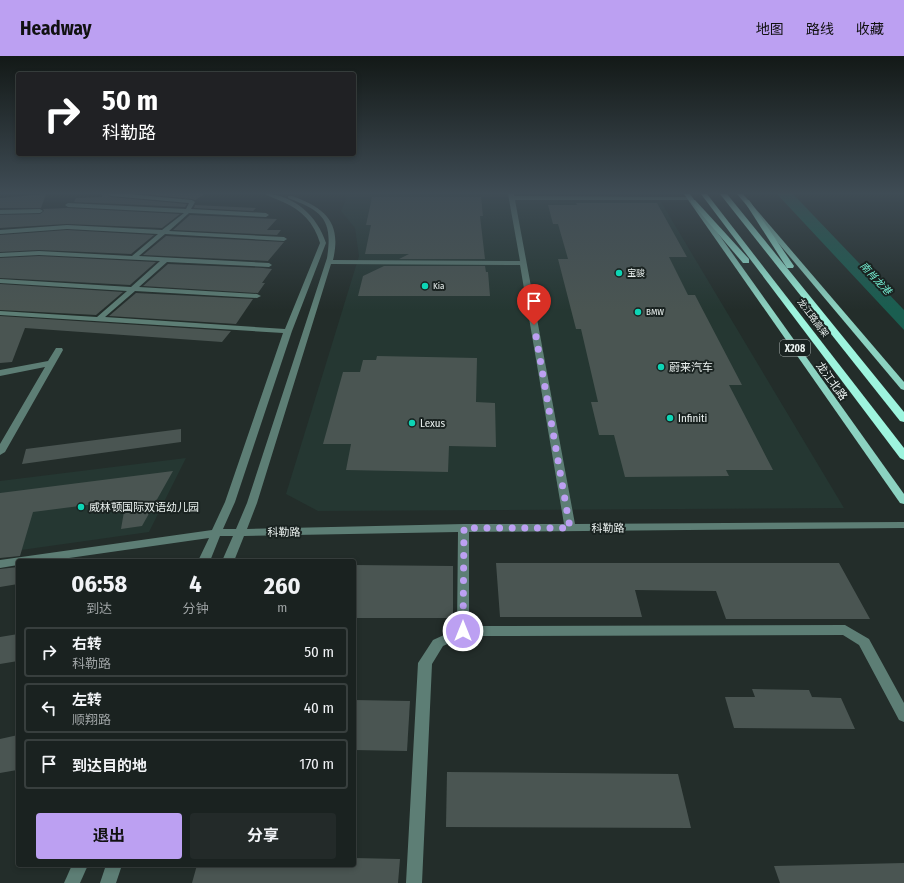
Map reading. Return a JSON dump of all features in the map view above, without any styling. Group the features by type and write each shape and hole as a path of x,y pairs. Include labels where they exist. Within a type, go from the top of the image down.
{"highway":[{"path":"721,233 812,335"},
{"name":"龙江路高架","path":"734,233 904,456"},
{"name":"龙江路高架","path":"754,233 904,419"},
{"path":"767,233 836,336"}],"main road":[{"name":"龙江北路","path":"714,233 904,501"},
{"path":"773,233 904,387"}],"street":[{"path":"134,257 164,233"},
{"path":"175,233 284,239"},
{"path":"205,559 230,502 288,331 323,243 321,233"},
{"path":"229,559 252,503 329,262 334,242 332,233"},
{"path":"518,233 570,528"},
{"path":"0,255 39,253 269,265"},
{"path":"98,320 165,260"},
{"path":"329,262 523,263"},
{"path":"0,281 257,296"},
{"path":"0,313 288,331"},
{"path":"0,452 59,350"},
{"path":"0,373 52,362"},
{"name":"科勒路","path":"33,559 216,533 239,532 464,528 904,525"},
{"path":"463,631 464,528"},
{"name":"科勒路","path":"0,564 16,561"},
{"path":"414,883 425,663 438,643 463,631 845,630 864,642 904,716"},
{"path":"72,883 79,867"},
{"path":"108,883 113,867"}],"shaded area":[{"path":"356,233 679,233 844,508 318,511 286,494 359,256"},
{"path":"813,233 830,233 904,310 904,330"},
{"name":"威林顿国际双语幼儿园","path":"186,458 149,532 0,553 0,481"}],"building":[{"path":"32,233 112,233 154,235 131,254 39,250 0,252 0,235"},
{"path":"227,233 279,233 277,235"},
{"path":"369,233 482,233 485,259 399,259 409,254 365,254"},
{"path":"560,233 673,233 687,257 669,257 688,295 695,295 742,385 729,385 773,470 726,470 729,476 625,477 614,435 599,435 591,402 598,402 581,329 576,329 558,259 568,259"},
{"path":"166,236 284,242 268,261 143,255"},
{"path":"39,256 156,262 130,285 0,278 0,258"},
{"path":"168,264 272,269 262,283 265,283 258,293 143,286"},
{"name":"Kia","path":"384,266 485,266 486,272 488,272 490,296 358,296 363,276"},
{"path":"0,284 123,292 96,315 0,310"},
{"path":"136,293 253,299 236,324 109,316"},
{"path":"0,316 231,331 222,342 25,328 12,362 0,363"},
{"name":"Lexus","path":"377,356 477,358 476,402 495,403 496,447 449,446 448,472 346,470 351,444 323,444 343,372 360,372 363,360 376,360"},
{"path":"181,429 181,442 22,464 26,449"},
{"path":"173,471 142,526 121,529 126,500 33,512 20,556 0,558 0,493"},
{"path":"496,563 839,563 870,619 726,619 716,591 635,590 642,617 500,617"},
{"path":"356,565 453,566 453,618 356,618"},
{"path":"16,567 16,584 0,587 0,569"},
{"path":"16,634 16,661 0,664 0,637"},
{"path":"752,689 809,690 812,697 841,698 855,729 734,728 725,697 755,697"},
{"path":"356,700 410,701 407,751 356,750"},
{"path":"16,735 16,770 0,773 0,739"},
{"path":"447,772 678,774 691,828 446,827"},
{"path":"356,858 400,859 398,883 192,883 196,867 356,867"},
{"path":"904,863 904,883 780,883 774,866"}],"place":[{"name":"宝骏","path":"619,273"},
{"name":"Kia","path":"425,286"},
{"name":"BMW","path":"638,312"},
{"name":"蔚来汽车","path":"661,367"},
{"name":"Infiniti","path":"670,418"},
{"name":"Lexus","path":"412,423"},
{"name":"威林顿国际双语幼儿园","path":"81,507"}],"route":[{"path":"463,631 464,528 570,528 534,325"}],"water label":[{"name":"南肖龙港","path":"876,278"}]}
